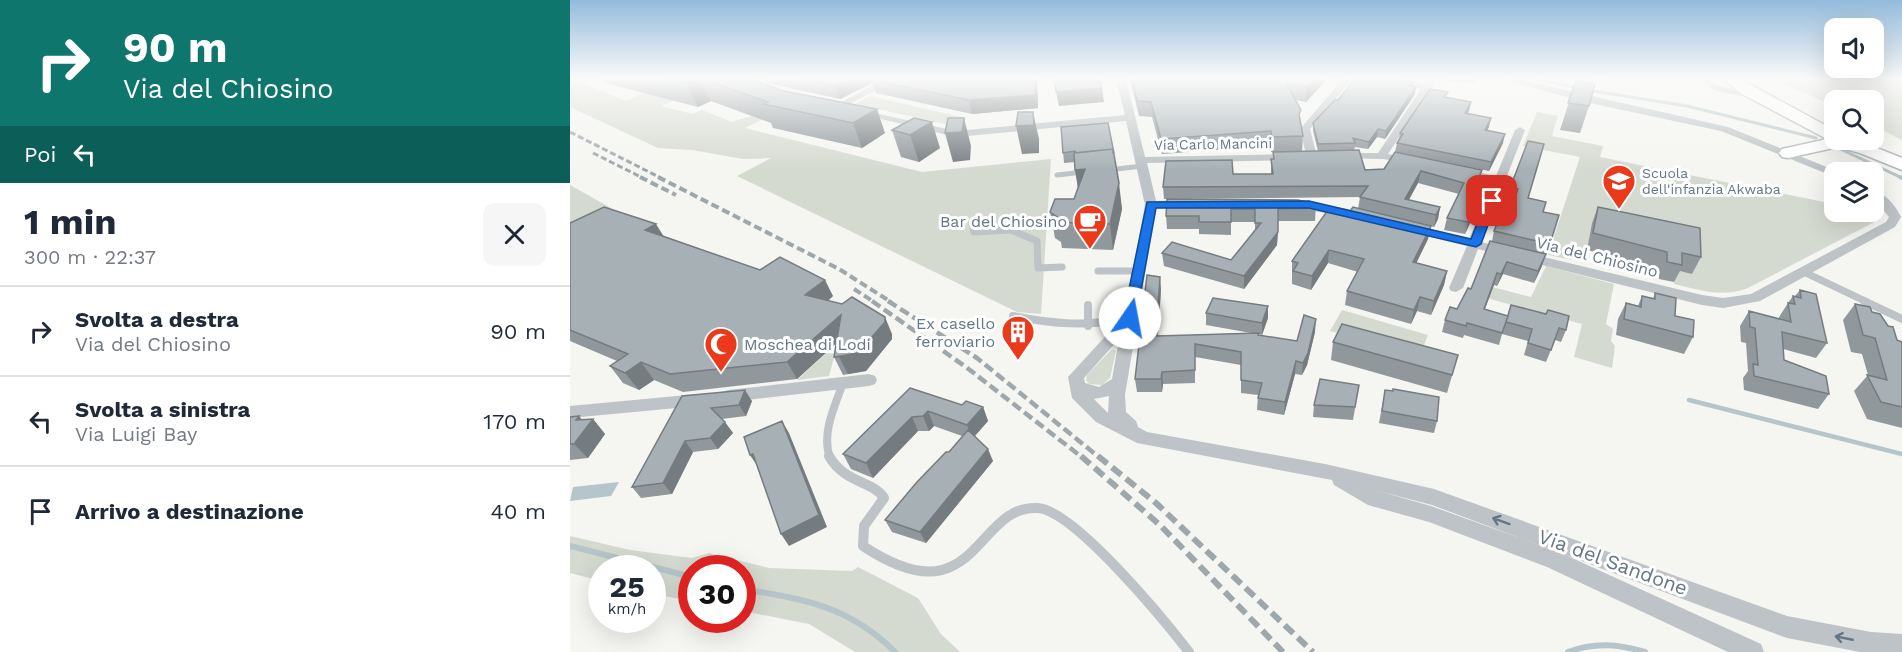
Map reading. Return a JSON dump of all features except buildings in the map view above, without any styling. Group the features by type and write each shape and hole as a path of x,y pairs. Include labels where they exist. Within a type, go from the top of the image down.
{"highway":[{"path":"1785,109 1824,128"},
{"path":"1791,109 1824,127"},
{"path":"1884,142 1902,150"},
{"path":"1788,153 1812,156 1824,147"},
{"path":"1871,150 1902,165"},
{"path":"1879,150 1902,159"}],"street":[{"path":"848,109 956,134 1131,118"},
{"path":"1129,109 1151,205 1119,382 1117,414 1143,438"},
{"path":"1322,109 1305,129 1322,157"},
{"path":"1381,156 1412,109"},
{"path":"1637,109 1695,121 1744,135 1788,153"},
{"path":"1456,288 1476,244 1520,130"},
{"name":"Via Carlo Mancini","path":"1142,163 1381,156 1420,163"},
{"path":"1812,156 1824,165"},
{"path":"1454,171 1500,180"},
{"name":"Via del Chiosino","path":"1397,225 1724,303 1755,298 1891,225 1894,217 1884,201"},
{"path":"1151,205 1204,204"},
{"path":"1280,204 1318,206 1363,217"},
{"path":"1119,382 1106,392 1095,394 1077,386 1076,377 1130,318"},
{"path":"570,412 869,380"},
{"name":"Via del Sandone","path":"1077,386 1078,394 1102,417 1143,438 1325,471 1434,497 1787,627 1871,643 1902,645"},
{"name":"Via del Sandone","path":"1325,471 1376,499 1431,514 1554,560 1753,652"}],"lane":[{"path":"1099,171 1142,163"},
{"path":"1057,175 1088,172"},
{"path":"972,224 974,232 1011,230 1037,241 1038,268 1062,267"},
{"path":"1098,271 1140,271"},
{"path":"1804,272 1902,319"},
{"path":"1088,305 1088,326"},
{"path":"1013,316 1088,326 1098,326 1130,318"},
{"path":"843,383 827,427 828,455 841,476 878,490 884,498 863,529 861,537 863,546 913,570 923,573 944,572 965,559 1016,512 1031,507 1039,508 1065,524 1103,556 1190,652"}],"shaded area":[{"path":"575,109 675,109 693,114 702,110 732,122 764,112 773,114 745,128 922,172 1051,159 1041,314 1017,312 737,176 771,158 743,159 692,150 658,148"},
{"path":"880,109 928,109 965,118 964,128"},
{"path":"1884,109 1902,109 1902,140 1884,131"},
{"path":"1537,112 1558,116 1552,136 1603,146 1600,157 1824,202 1824,222 1874,222 1748,288 1720,293 1693,289 1674,284 1674,277 1659,273 1660,266 1592,223 1587,250 1575,247 1572,260 1548,255 1580,157 1523,146"},
{"path":"570,185 611,208 570,229"},
{"path":"1546,266 1614,284 1606,324 1613,329 1611,341 1615,346 1612,368 1574,357 1582,324 1468,293 1473,282 1531,297"},
{"path":"1342,310 1428,335 1420,355 1330,331"},
{"path":"1112,349 1116,351 1110,378 1102,385 1089,384 1086,380 1087,375"},
{"path":"826,353 835,354 829,376 797,380"},
{"path":"619,482 611,496 570,501 573,487"},
{"path":"570,536 630,550 678,556 678,599 666,596 666,555 588,555 588,578 570,573"},
{"path":"756,565 769,568 852,571 858,567 918,598 941,634 960,652 855,652 809,624 756,614"}],"waterway":[{"path":"1701,109 1816,138"},
{"path":"1842,150 1902,178 1900,177"},
{"path":"1689,400 1902,454"},
{"path":"570,546 678,573"},
{"path":"756,592 806,601 843,614 878,636 895,652"},
{"path":"1568,652 1597,645 1625,647 1645,652"}],"railway":[{"path":"570,132 661,178"},
{"path":"593,153 643,178"},
{"path":"640,177 676,195"},
{"path":"658,177 839,269 891,302"},
{"path":"854,289 874,302"},
{"path":"872,301 966,367 1083,458"},
{"path":"888,301 977,358 1100,458"},
{"path":"1081,456 1161,526 1283,652"},
{"path":"1098,456 1156,503 1313,652"}],"place":[{"name":"Scuola dell'infanzia Akwaba","path":"1619,210"},
{"name":"Bar del Chiosino","path":"1090,250"},
{"name":"Ex casello ferroviario","path":"1018,361"},
{"name":"Moschea di Lodi","path":"721,373"}],"route":[{"path":"1130,318 1151,205 1300,204 1318,206 1476,244 1492,201"}]}
